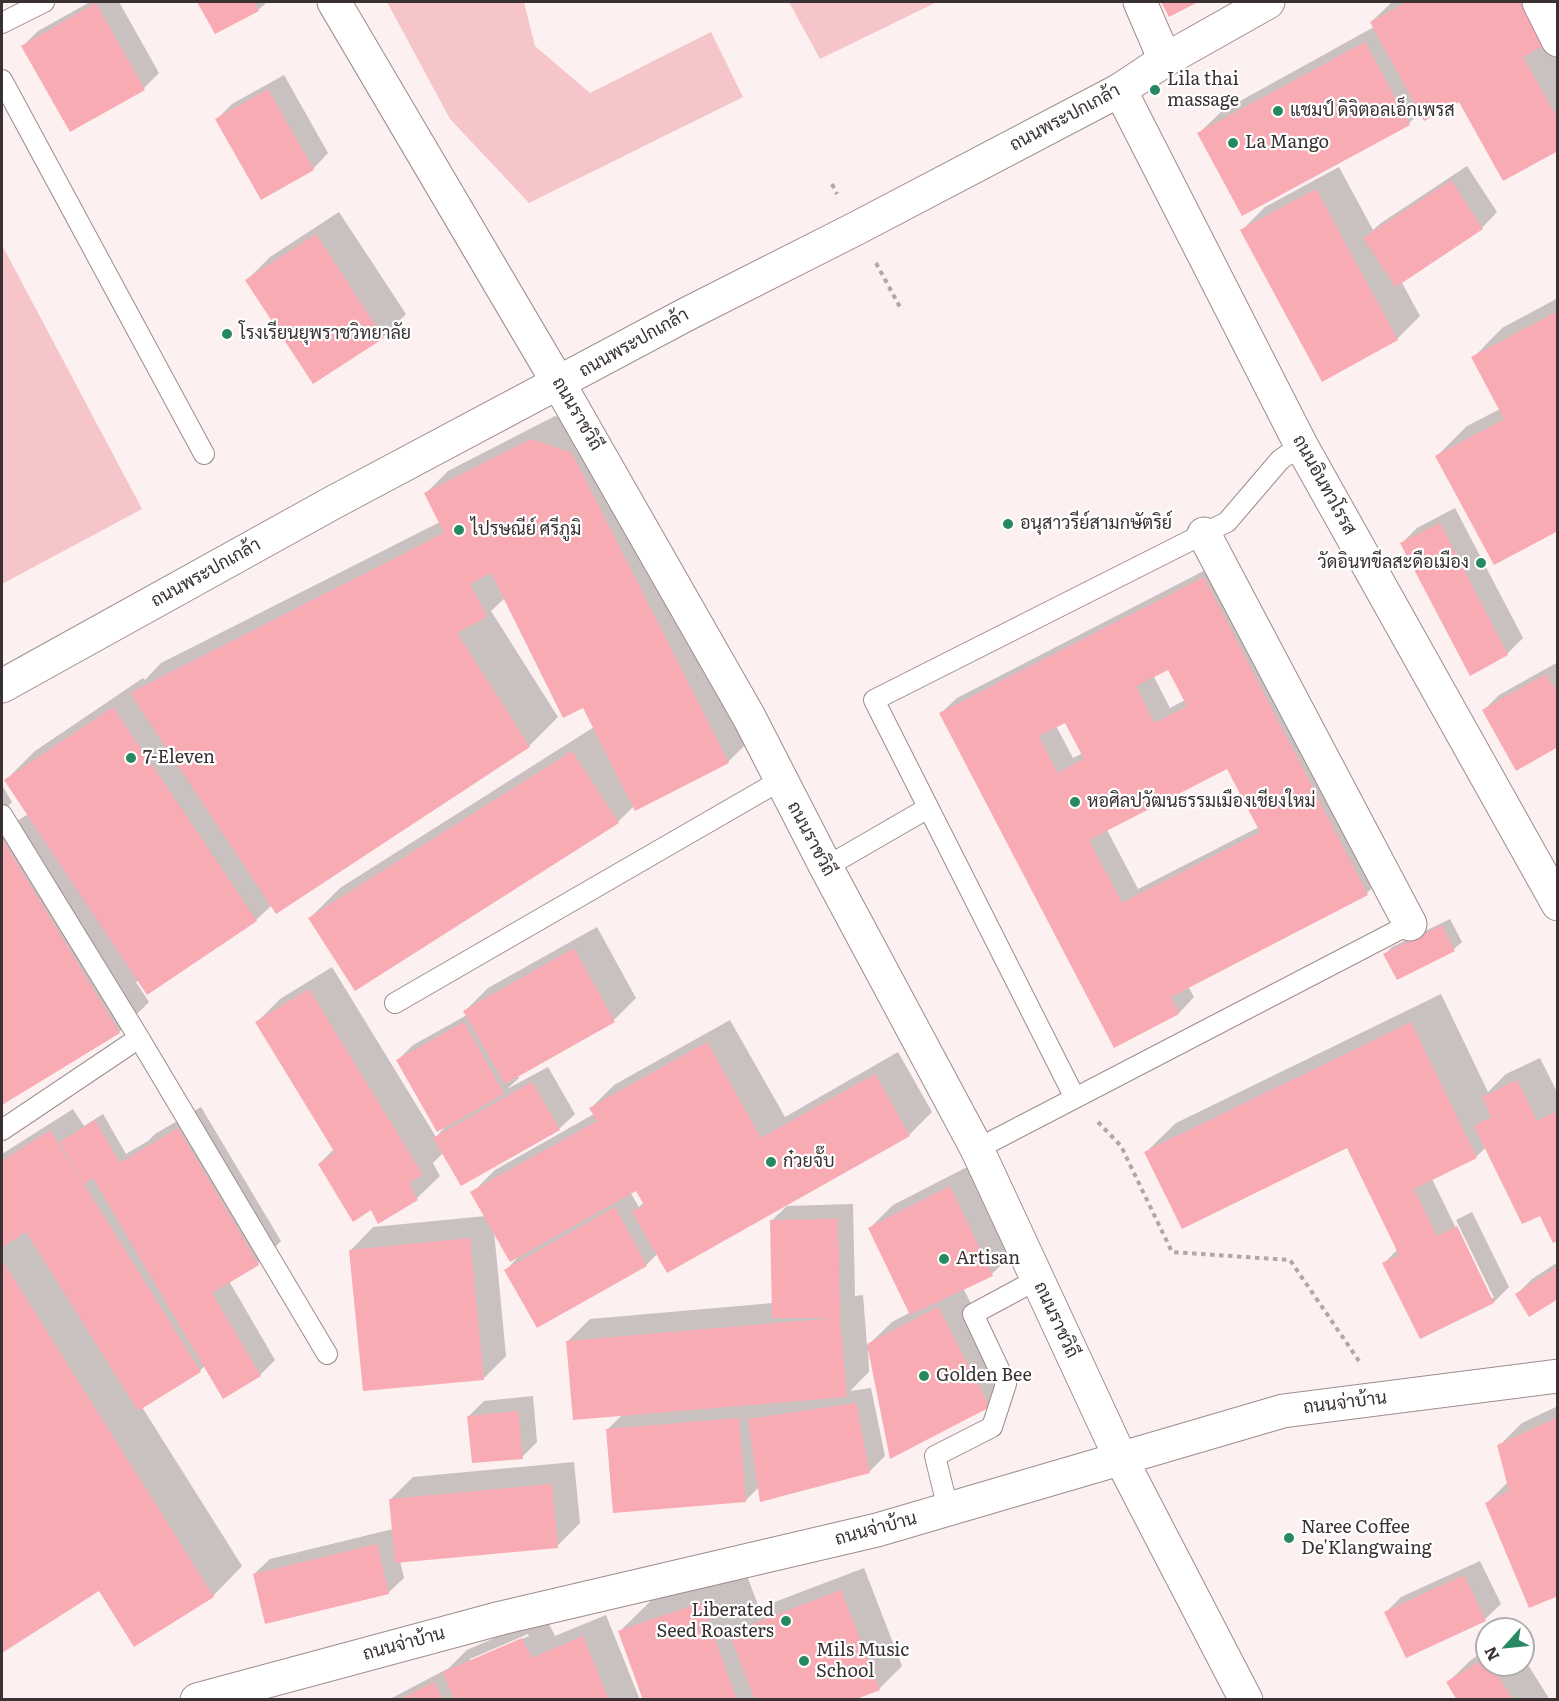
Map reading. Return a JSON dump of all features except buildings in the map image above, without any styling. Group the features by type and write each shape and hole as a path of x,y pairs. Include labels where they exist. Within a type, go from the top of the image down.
{"street":[{"name":"ถนนราชวิถี","path":"334,2 559,384 748,717 977,1149 1121,1459 1245,1700"},
{"path":"1140,2 1165,60"},
{"name":"ถนนพระปกเกล้า","path":"2,686 334,502 687,314 1120,90 1165,60 1268,2"},
{"path":"1539,2 1557,40"},
{"name":"ถนนอินทวโรรส","path":"1120,90 1301,444 1557,904"},
{"path":"1204,534 1410,924"},
{"name":"ถนนจ่าบ้าน","path":"197,1700 501,1618 877,1530 1283,1411 1557,1376"}],"lane":[{"path":"2,23 44,2"},
{"path":"2,80 204,454"},
{"path":"1075,1098 874,700 1227,522 1280,460 1301,444"},
{"path":"395,1003 781,780"},
{"path":"826,867 928,808"},
{"path":"2,815 139,1038 327,1354"},
{"path":"977,1149 1410,924"},
{"path":"2,1130 139,1038"},
{"path":"948,1509 935,1456 992,1427 1006,1384 973,1314 1038,1279"}],"path":[{"path":"1075,1098 1121,1146 1172,1252 1290,1260 1366,1371 1378,1398"}],"shaded area":[{"path":"387,2 524,2 535,46 590,93 711,32 743,97 529,203 450,119"},
{"path":"789,2 937,2 820,59"},
{"path":"2,245 142,509 2,584"}],"place":[{"name":"Lila thai massage","path":"1155,90"},
{"name":"แชมป์ ดิจิตอลเอ็กเพรส","path":"1278,111"},
{"name":"La Mango","path":"1233,143"},
{"name":"โรงเรียนยุพราชวิทยาลัย","path":"227,334"},
{"name":"อนุสาวรีย์สามกษัตริย์","path":"1008,524"},
{"name":"ไปรษณีย์ ศรีภูมิ","path":"459,530"},
{"name":"วัดอินทขีลสะดือเมือง","path":"1481,563"},
{"name":"7-Eleven","path":"131,758"},
{"name":"หอศิลปวัฒนธรรมเมืองเชียงใหม่","path":"1075,802"},
{"name":"ก๋วยจั๊บ","path":"771,1162"},
{"name":"Artisan","path":"944,1259"},
{"name":"Golden Bee","path":"924,1376"},
{"name":"Naree Coffee De'Klangwaing","path":"1289,1538"},
{"name":"Liberated Seed Roasters","path":"786,1621"},
{"name":"Mils Music School","path":"804,1661"}]}
